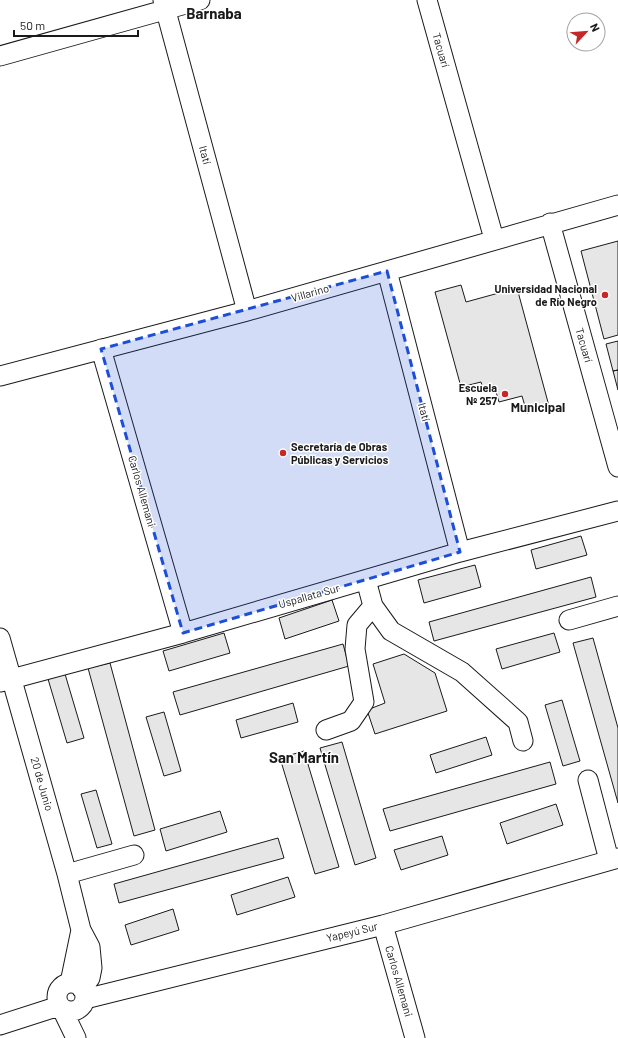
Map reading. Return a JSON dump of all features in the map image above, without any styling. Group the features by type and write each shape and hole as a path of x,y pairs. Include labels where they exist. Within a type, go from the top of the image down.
{"street":[{"path":"0,56 164,5 200,0"},
{"name":"Tacuarí","path":"427,0 494,239"},
{"name":"Itatí","path":"164,5 247,311"},
{"name":"Villarino","path":"0,376 247,311 550,223 618,205"},
{"name":"Tacuarí","path":"550,223 618,467"},
{"name":"Itatí","path":"387,271 460,552"},
{"name":"Carlos Allemani","path":"101,349 183,633"},
{"name":"Uspallata Sur","path":"6,681 183,633 460,552 618,511"},
{"path":"366,580 373,606 391,631 462,672 518,722 523,741"},
{"path":"326,730 352,721 364,702 355,649 357,625 373,606"},
{"path":"569,620 618,606"},
{"name":"20 de Junio","path":"0,638 6,681 67,874 81,930 90,947 92,968 90,978 80,994 77,1038"},
{"path":"588,780 614,859"},
{"path":"67,874 134,855"},
{"name":"Yapeyú Sur","path":"0,1025 60,1006 70,1011 80,994 383,925 614,859"},
{"name":"Carlos Allemani","path":"383,925 415,1038"},
{"path":"60,1006 57,1001 58,991 65,984 80,994"},
{"name":"20 de Junio","path":"60,1006 77,1038"}],"highlighted area":[{"path":"387,271 460,552 183,633 101,349"}],"building":[{"name":"Universidad Nacional de Río Negro","path":"618,241 618,335 604,339 581,251"},
{"name":"Escuela Nº 257","path":"461,285 466,302 517,288 549,406 527,413 522,396 499,402 494,385 483,389 481,382 461,387 435,292"},
{"path":"618,341 618,370 613,371 606,344"},
{"path":"618,370 618,390 613,371"},
{"path":"581,536 587,555 536,569 531,550"},
{"path":"475,565 481,587 424,603 418,580"},
{"path":"591,577 596,597 434,641 429,622"},
{"path":"332,600 339,621 285,639 279,618"},
{"path":"224,633 230,653 169,671 163,651"},
{"path":"554,633 560,652 502,669 496,649"},
{"path":"593,638 618,728 618,803 573,643"},
{"path":"343,644 349,666 180,715 173,692"},
{"path":"404,654 435,673 447,711 375,734 367,710 385,703 373,664"},
{"path":"110,663 155,830 134,836 88,668"},
{"path":"65,674 84,738 67,743 48,679"},
{"path":"562,700 580,761 563,766 545,705"},
{"path":"293,703 298,722 241,738 236,720"},
{"path":"164,712 181,771 164,776 146,717"},
{"path":"486,737 492,755 436,773 430,755"},
{"path":"342,742 376,858 355,865 320,748"},
{"path":"304,751 339,867 315,874 280,758"},
{"path":"550,762 556,784 390,831 383,809"},
{"path":"96,790 112,844 97,848 81,794"},
{"path":"556,804 563,825 507,844 500,823"},
{"path":"220,811 227,832 166,851 160,829"},
{"path":"442,836 448,855 401,870 394,850"},
{"path":"278,838 284,858 119,903 114,884"},
{"path":"288,877 295,897 237,915 231,895"},
{"path":"173,909 179,930 131,945 125,925"}],"place":[{"name":"Universidad Nacional de Río Negro","path":"605,295"},
{"name":"Escuela Nº 257","path":"505,394"},
{"name":"Secretaría de Obras Públicas y Servicios","path":"283,453"}],"district":[{"name":"Barnaba","path":"214,14"},
{"name":"Municipal","path":"538,407"},
{"name":"San Martín","path":"304,758"}]}
